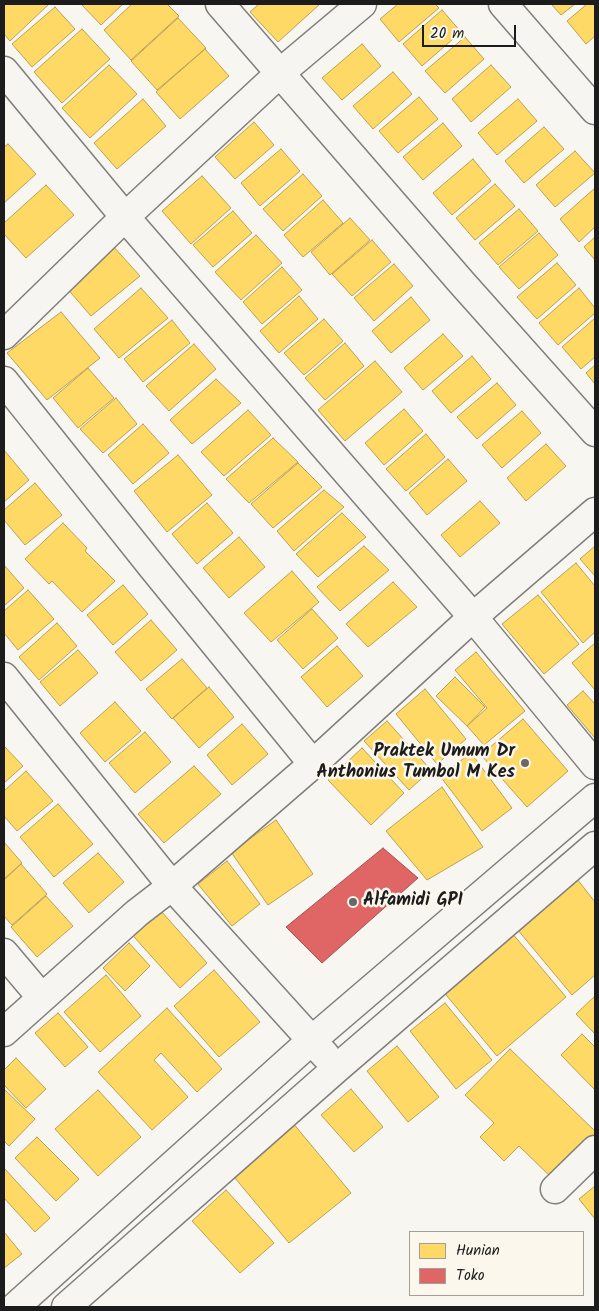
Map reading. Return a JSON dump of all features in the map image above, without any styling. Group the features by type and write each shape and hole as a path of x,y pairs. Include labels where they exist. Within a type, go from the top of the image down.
{"street":[{"path":"220,4 462,283 595,432"},
{"path":"4,335 124,217 280,73 362,4"},
{"path":"502,4 595,110"},
{"path":"4,71 124,217 473,617 595,765"},
{"path":"4,381 313,764"},
{"path":"4,1032 136,913 172,886 313,764 473,617 595,512"},
{"path":"4,677 172,886 338,1068"},
{"path":"15,1307 312,1040 595,798"},
{"path":"66,1307 595,846"},
{"path":"4,953 42,998"},
{"path":"555,1189 595,1150"}],"building: Hunian":[{"path":"4,4 49,4 10,41 4,34"},
{"path":"81,4 123,4 101,25"},
{"path":"132,4 167,4 179,16 131,60 104,30"},
{"path":"259,4 320,4 278,42 250,12"},
{"path":"398,4 435,4 439,8 399,42 380,19"},
{"path":"551,4 575,4 561,15"},
{"path":"587,4 595,4 595,36 586,44 567,21"},
{"path":"55,7 75,29 32,67 12,44"},
{"path":"442,10 461,32 422,66 403,44"},
{"path":"178,18 206,48 157,90 131,61"},
{"path":"82,29 110,59 62,103 34,72"},
{"path":"465,37 484,59 445,93 425,71"},
{"path":"362,44 381,66 342,100 322,78"},
{"path":"205,49 229,76 180,119 156,92"},
{"path":"109,65 137,94 90,138 62,108"},
{"path":"491,65 511,87 471,122 452,99"},
{"path":"393,72 412,94 373,129 353,106"},
{"path":"419,97 438,119 398,153 379,131"},
{"path":"143,99 166,126 117,169 94,143"},
{"path":"518,99 537,121 497,155 478,133"},
{"path":"254,122 274,145 235,179 215,157"},
{"path":"443,123 462,146 423,180 403,157"},
{"path":"544,127 564,149 524,183 505,161"},
{"path":"8,144 36,174 4,203 4,147"},
{"path":"281,149 300,171 260,206 241,183"},
{"path":"575,151 595,173 555,207 536,185"},
{"path":"473,159 491,181 452,215 433,193"},
{"path":"303,174 322,196 283,231 263,209"},
{"path":"202,176 231,208 191,244 162,211"},
{"path":"495,184 515,206 475,240 456,218"},
{"path":"46,185 74,215 26,258 4,234 4,223"},
{"path":"595,188 595,227 579,242 560,219"},
{"path":"323,200 343,223 303,257 284,235"},
{"path":"519,209 538,231 498,265 479,243"},
{"path":"233,211 252,233 213,267 193,245"},
{"path":"350,218 370,240 330,275 311,252"},
{"path":"539,233 558,255 519,289 499,267"},
{"path":"256,235 282,263 241,300 215,272"},
{"path":"595,237 595,260 584,247"},
{"path":"372,240 391,262 352,296 332,274"},
{"path":"112,245 140,276 91,316 65,286"},
{"path":"557,263 576,285 537,319 517,297"},
{"path":"394,264 413,286 374,321 354,298"},
{"path":"282,267 302,290 262,324 243,302"},
{"path":"141,288 168,318 119,358 94,329"},
{"path":"579,288 595,308 595,313 558,345 539,323"},
{"path":"299,296 318,319 279,353 260,331"},
{"path":"411,297 430,320 391,353 372,331"},
{"path":"61,312 100,358 47,400 7,353"},
{"path":"595,318 595,357 581,369 562,347"},
{"path":"324,319 343,341 304,375 284,353"},
{"path":"172,320 190,343 143,382 124,359"},
{"path":"443,334 463,356 423,390 404,368"},
{"path":"345,343 364,366 325,400 305,378"},
{"path":"194,344 216,369 169,411 146,386"},
{"path":"472,356 491,379 451,413 432,391"},
{"path":"375,361 402,392 345,441 318,410"},
{"path":"595,365 595,384 586,373"},
{"path":"88,368 114,398 78,428 53,398"},
{"path":"216,379 241,403 192,444 170,420"},
{"path":"497,383 516,405 477,439 457,417"},
{"path":"116,398 137,424 103,453 80,429"},
{"path":"404,409 423,431 384,465 365,443"},
{"path":"248,410 271,435 224,476 201,452"},
{"path":"522,411 541,433 502,468 482,445"},
{"path":"143,424 169,453 133,484 108,455"},
{"path":"426,434 445,457 406,491 386,469"},
{"path":"273,438 298,462 249,503 226,479"},
{"path":"546,444 566,466 526,501 507,478"},
{"path":"4,450 29,480 4,502"},
{"path":"178,455 212,495 167,532 134,491"},
{"path":"448,459 467,481 427,515 409,493"},
{"path":"298,463 322,487 273,528 251,504"},
{"path":"35,483 62,515 25,545 4,520 4,510"},
{"path":"324,490 344,507 294,551 277,531"},
{"path":"480,501 500,523 460,557 441,535"},
{"path":"207,503 233,533 197,564 172,534"},
{"path":"342,513 366,537 318,577 296,554"},
{"path":"63,523 87,548 85,551 115,581 82,612 52,581 49,584 25,559"},
{"path":"239,537 265,567 229,598 203,568"},
{"path":"364,546 389,570 340,611 317,587"},
{"path":"595,546 595,576 580,559"},
{"path":"576,563 595,586 595,632 583,643 541,592"},
{"path":"4,565 24,588 4,606"},
{"path":"292,571 319,602 271,642 244,613"},
{"path":"393,582 417,607 368,647 346,624"},
{"path":"123,585 148,614 113,645 87,615"},
{"path":"28,590 54,619 18,650 4,633 4,611"},
{"path":"538,595 579,644 544,674 502,624"},
{"path":"312,609 338,638 303,669 277,640"},
{"path":"151,620 177,650 141,681 115,652"},
{"path":"57,623 77,646 39,680 19,657"},
{"path":"595,643 595,690 572,663"},
{"path":"337,646 363,676 327,707 301,677"},
{"path":"78,650 98,673 60,706 40,682"},
{"path":"476,652 525,711 484,745 467,726 487,708 455,670"},
{"path":"182,659 207,688 172,719 146,689"},
{"path":"455,677 485,707 467,726 436,696"},
{"path":"209,687 234,717 199,748 173,718"},
{"path":"425,689 466,739 437,764 396,714"},
{"path":"583,691 595,704 595,738 567,705"},
{"path":"115,702 141,731 105,762 80,733"},
{"name":"Praktek Umum Dr Anthonius Tumbol M Kes","path":"523,719 568,771 527,807 481,755"},
{"path":"387,721 431,770 409,790 364,741"},
{"path":"242,724 268,754 232,785 207,755"},
{"path":"145,732 171,762 135,793 109,763"},
{"path":"4,746 23,766 4,783"},
{"path":"362,748 404,793 371,825 328,780"},
{"path":"471,753 512,808 482,831 440,776"},
{"path":"194,766 221,794 164,843 138,814"},
{"path":"26,771 53,801 17,831 4,816 4,791"},
{"path":"442,787 483,847 427,880 386,831"},
{"path":"58,804 93,844 54,877 20,837"},
{"path":"276,820 313,874 268,905 231,852"},
{"path":"4,842 22,863 4,879"},
{"path":"98,853 124,882 89,913 63,883"},
{"path":"227,861 260,904 232,926 198,884"},
{"path":"21,864 47,894 12,925 4,916 4,880"},
{"path":"577,879 595,902 595,975 572,995 517,929"},
{"path":"46,896 73,926 37,957 11,927"},
{"path":"154,903 207,963 180,988 126,928"},
{"path":"506,926 566,997 497,1056 437,984"},
{"path":"129,943 150,966 125,991 103,968"},
{"path":"214,970 260,1022 219,1057 174,1006"},
{"path":"106,975 141,1016 100,1052 64,1012"},
{"path":"595,996 595,1034 576,1014"},
{"path":"445,1003 492,1060 456,1089 410,1031"},
{"path":"167,1008 222,1069 197,1092 161,1053 154,1060 188,1097 152,1130 98,1072"},
{"path":"58,1013 88,1047 65,1067 35,1033"},
{"path":"582,1034 595,1047 595,1090 561,1055"},
{"path":"397,1046 439,1097 408,1122 367,1071"},
{"path":"510,1049 595,1131 595,1140 555,1181 519,1146 504,1161 480,1137 494,1123 465,1095"},
{"path":"16,1058 46,1089 26,1108 4,1085 4,1070"},
{"path":"4,1089 35,1119 9,1146 4,1141"},
{"path":"351,1089 383,1127 354,1152 321,1115"},
{"path":"98,1090 141,1137 98,1176 55,1129"},
{"path":"292,1122 351,1193 289,1243 230,1172"},
{"path":"37,1137 79,1179 56,1201 15,1158"},
{"path":"4,1168 50,1218 35,1232 4,1198"},
{"path":"595,1186 595,1219 579,1199"},
{"path":"226,1190 274,1243 240,1273 192,1221"},
{"path":"4,1232 22,1254 4,1268"}],"building: Toko":[{"name":"Alfamidi GPI","path":"383,848 418,878 322,963 286,927"}],"place":[{"name":"Praktek Umum Dr Anthonius Tumbol M Kes","path":"525,763"},
{"name":"Alfamidi GPI","path":"353,902"}]}
